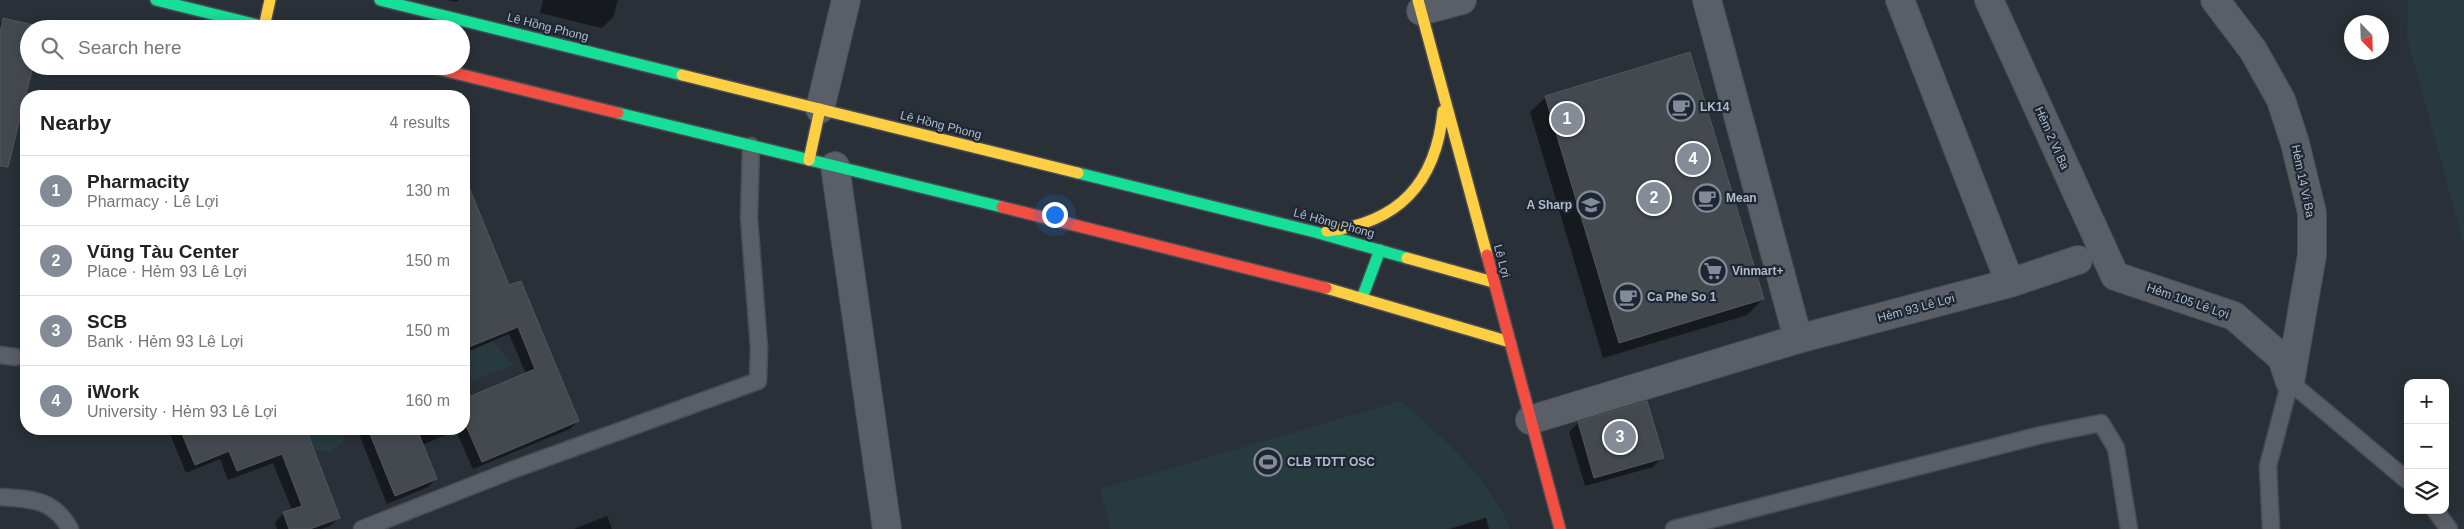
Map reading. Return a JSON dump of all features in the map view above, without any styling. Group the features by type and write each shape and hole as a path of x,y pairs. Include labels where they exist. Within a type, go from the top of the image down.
{"main road":[{"path":"156,0 237,20"},
{"path":"269,20 270,0"},
{"name":"Lê Hồng Phong","path":"380,0 461,20"},
{"name":"Lê Lợi","path":"1420,6 1560,529"},
{"name":"Lê Hồng Phong","path":"470,22 1315,232 1493,282"},
{"path":"462,75 1306,282 1510,342"},
{"path":"1315,232 1341,231 1376,220 1396,208 1419,186 1435,157 1441,133 1443,119 1441,86"},
{"path":"820,109 822,163"},
{"path":"1362,298 1380,250"}],"street":[{"path":"820,109 846,0"},
{"path":"1420,6 1462,0"},
{"path":"1707,0 1798,338"},
{"path":"1900,0 2010,283"},
{"name":"Hẻm 2 Vi Ba","path":"1989,0 2114,276"},
{"name":"Hẻm 14 Vi Ba","path":"2215,0 2253,50 2281,100 2295,143 2312,213 2312,255 2290,382"},
{"path":"822,163 887,529"},
{"name":"Hẻm 93 Lê Lợi","path":"1530,420 1798,338 2010,283 2078,260"},
{"name":"Hẻm 105 Lê Lợi","path":"2114,276 2234,316 2282,358 2290,382"}],"lane":[{"path":"362,529 512,470 758,381 760,348 750,218 750,146"},
{"path":"2271,529 2268,466 2290,382 2404,478"},
{"path":"1674,529 2041,435 2102,422 2116,448 2129,529"},
{"path":"0,497 29,499 48,504 63,517 70,529"},
{"path":"2438,514 2449,529"}],"green space":[{"path":"2408,0 2464,0 2464,245 2407,37"},
{"path":"493,341 513,365 470,382 470,351"},
{"path":"1401,401 1448,444 1477,475 1501,510 1510,529 1490,529 1486,517 1446,529 1111,529 1100,489"},
{"path":"305,435 344,435 343,442 331,452 313,449"}],"building":[{"path":"3,18 20,22 20,75 31,75 27,90 20,90 20,119 8,167 0,166 0,32"},
{"path":"1690,52 1764,299 1619,343 1545,96"},
{"path":"470,190 509,285 521,281 579,421 482,462 470,435 470,396 535,369 518,327 470,347"},
{"path":"1647,401 1664,458 1594,478 1578,422"},
{"path":"182,435 308,435 340,518 310,529 289,529 283,512 302,506 282,454 237,471 229,451 195,465"},
{"path":"370,435 419,435 437,479 395,496"}],"traffic: fast":[{"path":"156,0 237,20"},
{"path":"380,0 461,20"},
{"path":"470,22 682,75"},
{"path":"618,113 1002,207"},
{"path":"1078,173 1315,232 1407,258"},
{"path":"1362,298 1380,250"}],"traffic: slow":[{"path":"266,20 270,0"},
{"path":"1418,0 1487,255"},
{"path":"682,75 1078,173"},
{"path":"809,160 820,109"},
{"path":"1327,231 1375,219 1409,195 1422,178 1432,159 1439,136 1443,111"},
{"path":"1407,258 1493,282"},
{"path":"1326,288 1510,342"}],"traffic: jam":[{"path":"463,75 618,113"},
{"path":"1002,207 1326,288"},
{"path":"1487,255 1560,529"}],"place":[{"name":"LK14","path":"1681,107"},
{"name":"Pharmacity","path":"1567,119"},
{"name":"iWork","path":"1693,159"},
{"name":"Vũng Tàu Center","path":"1654,198"},
{"name":"Mean","path":"1707,198"},
{"name":"A Sharp","path":"1591,205"},
{"name":"Vinmart+","path":"1713,271"},
{"name":"Ca Phe So 1","path":"1628,297"},
{"name":"SCB","path":"1620,437"},
{"name":"CLB TDTT OSC","path":"1268,462"}]}
